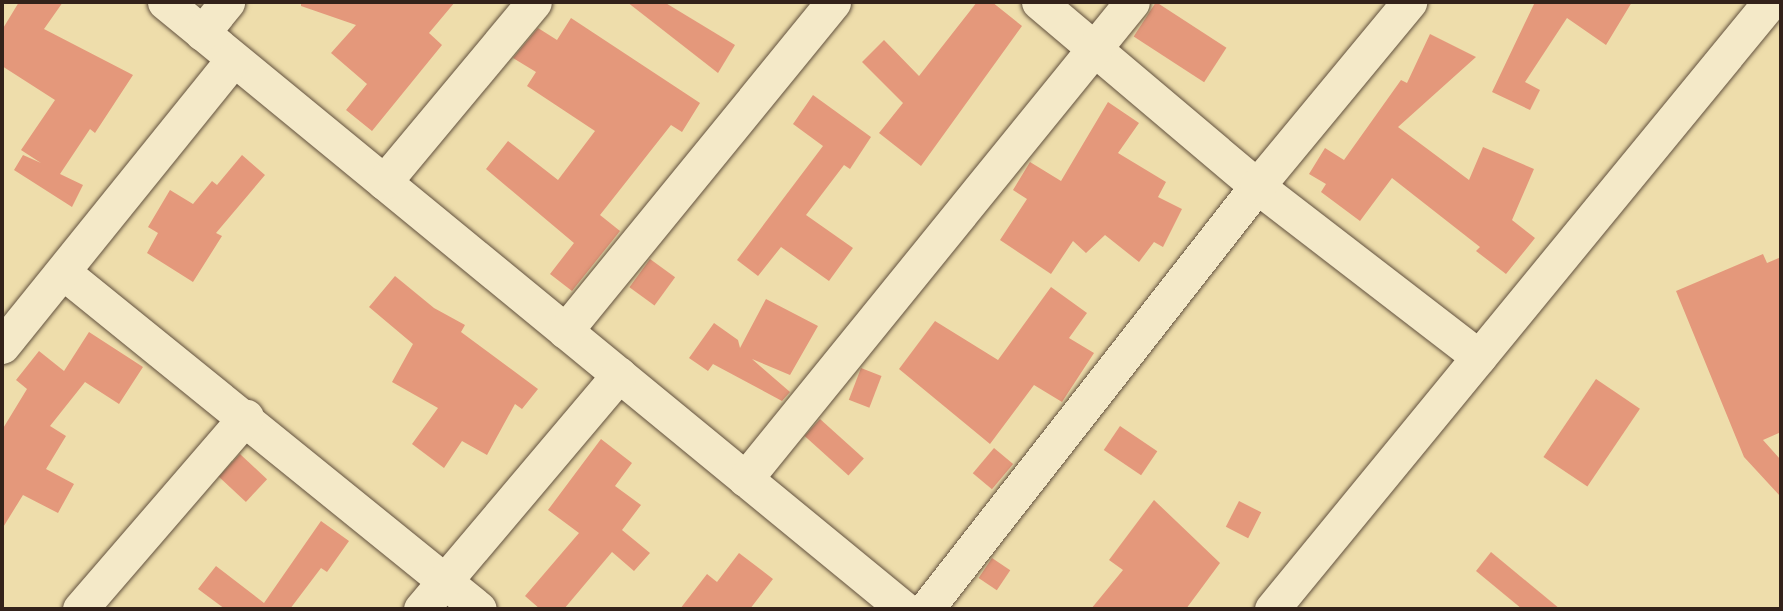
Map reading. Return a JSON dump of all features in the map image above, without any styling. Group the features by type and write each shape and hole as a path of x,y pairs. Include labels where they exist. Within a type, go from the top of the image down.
{"street":[{"path":"165,2 904,609"},
{"path":"202,33 227,2"},
{"path":"384,182 534,2"},
{"path":"565,331 833,2"},
{"path":"1039,2 1257,186 1479,357"},
{"path":"745,479 1132,2"},
{"path":"926,609 1257,186 1409,2"},
{"path":"1272,609 1770,2"},
{"path":"2,346 233,60"},
{"path":"63,272 246,417 479,609"},
{"path":"421,609 619,375"},
{"path":"80,609 246,417"}],"building":[{"path":"19,2 63,2 44,29 133,75 95,133 90,129 60,174 83,185 72,207 14,170 23,155 41,163 21,150 55,100 2,66 2,30"},
{"path":"301,2 455,2 429,33 442,45 372,131 346,110 367,84 331,53 356,25 301,6"},
{"path":"627,2 664,2 735,45 718,73"},
{"path":"977,2 992,2 1022,26 921,166 879,133 903,103 862,62 884,40 919,76"},
{"path":"1156,2 1226,48 1204,82 1134,36"},
{"path":"1535,2 1632,2 1606,45 1567,18 1525,82 1540,90 1530,110 1492,92"},
{"path":"571,18 700,103 682,132 671,125 600,215 620,231 572,291 550,274 574,243 486,169 508,141 558,180 595,131 527,86 536,72 513,58 538,28 557,40"},
{"path":"1430,34 1476,57 1398,127 1469,180 1483,147 1534,169 1512,220 1535,238 1506,274 1476,251 1480,247 1392,178 1360,221 1321,192 1326,184 1309,174 1325,148 1344,160 1401,80 1407,83"},
{"path":"813,95 871,137 850,169 844,165 806,215 853,248 829,281 781,247 758,276 737,260 823,146 793,124"},
{"path":"1108,102 1139,123 1118,153 1166,182 1158,197 1182,209 1163,247 1154,242 1139,262 1105,235 1086,253 1073,241 1051,274 1000,240 1027,199 1013,190 1030,162 1061,181"},
{"path":"242,155 265,175 216,233 222,236 193,282 147,253 158,233 148,227 170,190 193,204 212,181 217,185"},
{"path":"1763,254 1767,263 1781,257 1781,432 1763,440 1781,460 1781,497 1744,457 1676,291"},
{"path":"650,259 675,277 655,306 629,287"},
{"path":"395,276 434,308 465,325 461,332 538,389 522,409 515,404 487,455 462,441 444,468 412,444 438,408 392,382 413,344 369,307"},
{"path":"1051,287 1087,313 1069,338 1094,353 1062,402 1034,385 990,444 899,369 935,321 998,360"},
{"path":"766,299 818,326 790,375 752,359 790,392 782,401 713,364 708,371 689,358 714,323 738,340 740,348"},
{"path":"89,332 143,367 119,404 85,382 50,426 66,436 46,469 74,484 58,513 23,495 2,529 2,430 27,389 16,380 39,351 64,371"},
{"path":"861,368 882,376 869,408 849,400"},
{"path":"1596,379 1640,409 1587,487 1543,457"},
{"path":"820,419 864,458 848,476 805,436"},
{"path":"1120,426 1157,451 1141,475 1104,450"},
{"path":"601,439 632,463 615,486 641,505 622,530 650,553 634,571 612,552 564,609 540,609 525,596 579,533 548,510"},
{"path":"994,448 1013,464 992,489 973,473"},
{"path":"240,454 267,479 246,502 219,477"},
{"path":"1154,500 1220,563 1186,609 1091,609 1123,570 1109,560"},
{"path":"1239,501 1261,512 1248,538 1226,527"},
{"path":"321,521 349,541 327,572 321,568 290,609 225,609 198,589 216,566 264,603"},
{"path":"1491,552 1560,609 1522,609 1476,571"},
{"path":"739,553 773,579 750,609 680,609 707,574 717,582"},
{"path":"992,558 1010,570 997,590 979,578"}]}
